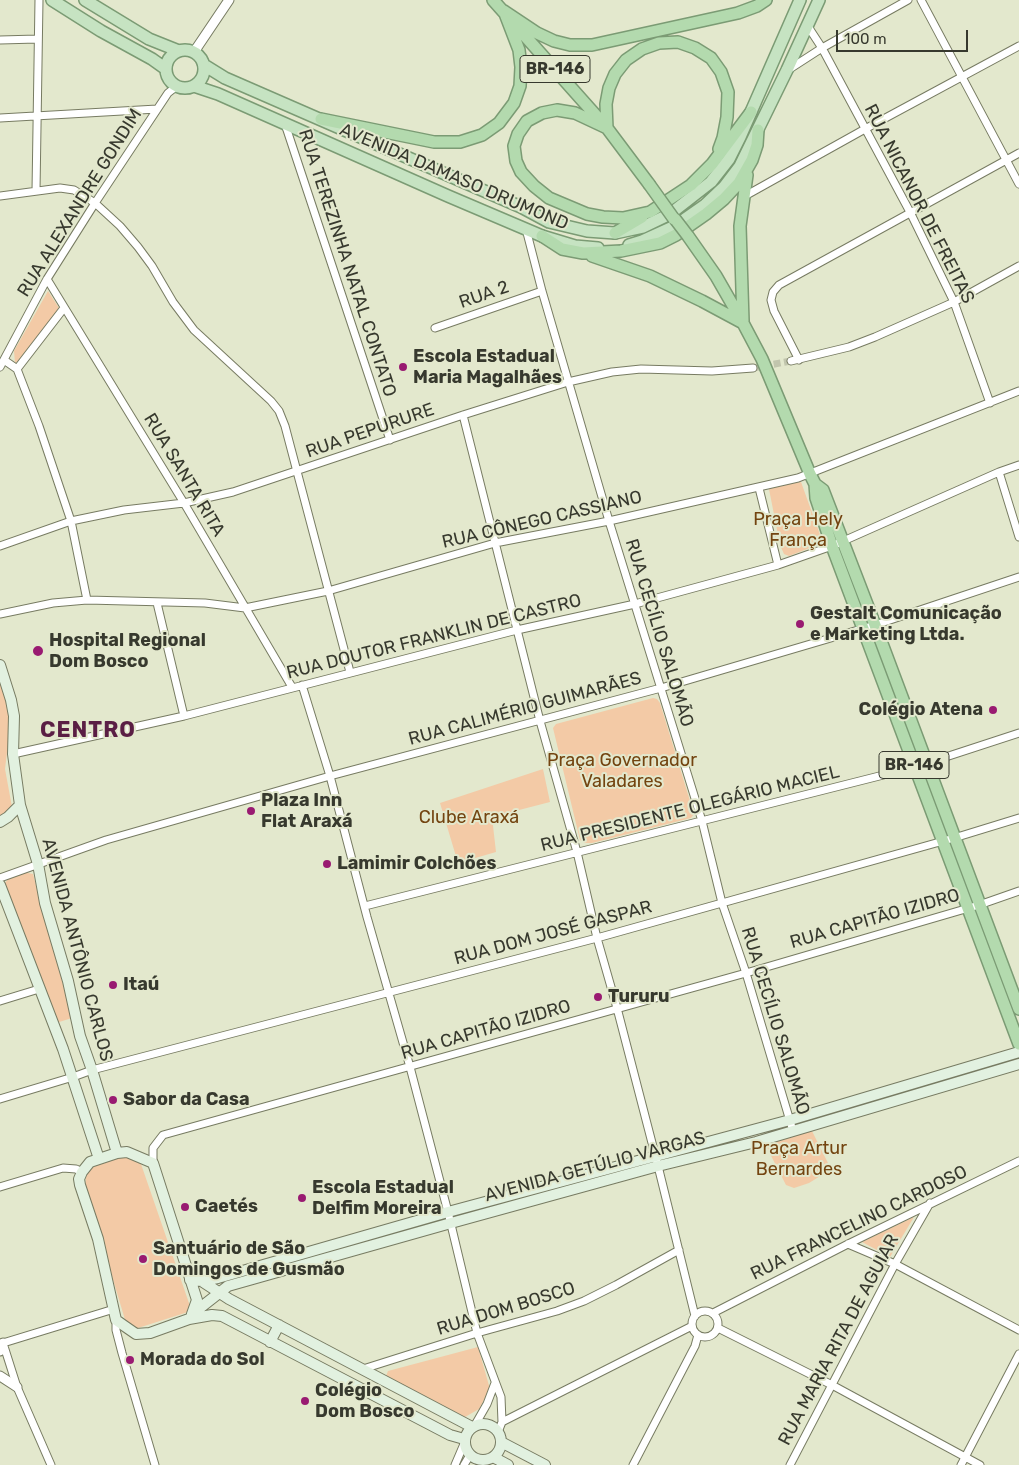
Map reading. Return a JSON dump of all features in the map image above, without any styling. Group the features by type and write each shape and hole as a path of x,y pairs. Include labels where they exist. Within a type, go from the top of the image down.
{"highway":[{"name":"BR-146","path":"493,0 607,128 716,276 743,323 762,359 815,477 816,498 875,625 921,766"},
{"path":"504,12 537,33 554,41 570,45 592,45 738,13 766,0"},
{"path":"321,119 434,142 460,142 482,135 499,123 514,103 520,86 522,67 519,50 504,12"},
{"path":"650,212 622,218 603,217 587,214 549,198 521,172 516,161 514,146 518,134 527,121 542,112 557,110 575,113 607,128 606,104 609,88 615,74 626,60 642,49 659,43 678,42 695,48 710,58 721,72 728,92 727,117 723,138 712,164"},
{"path":"615,233 691,185 712,164 751,112"},
{"path":"542,236 562,249 583,253 650,276 743,323 740,226 747,172 757,145 758,130"},
{"path":"583,253 621,252 660,243 690,226 724,199 747,172"},
{"name":"BR-146","path":"837,544 863,628 921,766 974,906 1019,1044"},
{"name":"BR-146","path":"974,906 1019,1009"}],"main road":[{"path":"52,0 166,69"},
{"path":"85,0 149,38 179,51"},
{"name":"AVENIDA DAMASO DRUMOND","path":"204,65 225,78 520,207 549,222 586,231 615,233 643,227 670,214 712,182 729,159 800,0"},
{"name":"AVENIDA DAMASO DRUMOND","path":"194,86 218,94 542,236 575,246 602,248 624,246 642,241 675,226 705,205 724,187 740,166 819,0"},
{"path":"179,51 194,52 204,65 204,75 198,83 188,88 177,86 169,79 166,69 171,56 179,51"},
{"name":"AVENIDA ANTÔNIO CARLOS","path":"0,664 14,716 13,754 20,805 38,864 45,903 68,981 80,1036 116,1153"},
{"path":"0,822 20,805"},
{"path":"0,885 72,1077 99,1159"},
{"name":"AVENIDA GETÚLIO VARGAS","path":"792,1125 1019,1052"},
{"name":"AVENIDA GETÚLIO VARGAS","path":"190,1280 202,1281 218,1278 450,1218 1019,1064"},
{"path":"189,1319 197,1300 153,1163 127,1152 116,1153 90,1162 79,1179 98,1239 116,1320 136,1334 150,1334 189,1319 212,1315 222,1316 450,1434 464,1442 480,1460 508,1465"},
{"name":"AVENIDA GETÚLIO VARGAS","path":"189,1319 228,1286 450,1218"},
{"path":"185,1261 202,1281 218,1293 473,1426"},
{"path":"270,1342 279,1325"},
{"path":"464,1442 466,1435 473,1426 480,1423 490,1425 500,1437 545,1465"},
{"path":"480,1460 499,1451 500,1437"}],"street":[{"path":"36,191 39,0"},
{"path":"194,52 229,0"},
{"path":"787,70 822,48 908,0"},
{"path":"921,0 1019,184"},
{"name":"RUA NICANOR DE FREITAS","path":"807,25 822,48 910,212 954,302 990,403"},
{"path":"0,40 37,39"},
{"path":"743,197 1019,46"},
{"name":"RUA ALEXANDRE GONDIM","path":"2,363 48,279 95,203 168,92 177,86"},
{"path":"0,118 157,109"},
{"name":"RUA TEREZINHA NATAL CONTATO","path":"285,124 390,440"},
{"path":"1019,153 778,285 773,292 771,300 795,361 875,338 954,302 1019,266"},
{"path":"0,196 60,188 74,190 95,203 120,226 138,247 173,302 194,330 271,401 285,426 350,672"},
{"name":"RUA CECÍLIO SALOMÃO","path":"526,228 542,291 609,521 702,821 722,903 746,973 792,1125"},
{"name":"RUA SANTA RITA","path":"48,279 184,502 292,687"},
{"name":"RUA 2","path":"435,328 542,291"},
{"path":"17,369 64,308"},
{"path":"2,363 17,369 39,426 71,521 87,600"},
{"name":"RUA PEPURURE","path":"0,546 71,521 233,492 568,382 612,372 642,369 712,371 753,368"},
{"name":"RUA CÔNEGO CASSIANO","path":"0,614 53,603 87,600 205,603 245,608 328,591 495,543 815,477 1019,392"},
{"path":"463,415 540,721 577,852 597,938 657,1161 695,1316 692,1326 502,1422"},
{"name":"RUA DOUTOR FRANKLIN DE CASTRO","path":"13,754 184,716 350,672 517,630 635,604 778,566 837,544 999,472 1019,465"},
{"path":"999,472 1019,537"},
{"path":"759,488 778,566"},
{"name":"RUA CALIMÉRIO GUIMARÃES","path":"0,878 106,840 330,776 661,688 875,625 1019,577"},
{"path":"156,602 184,716"},
{"path":"302,685 330,776 387,992 410,1067 450,1218 477,1333 500,1397 502,1422 500,1437"},
{"name":"RUA PRESIDENTE OLEGÁRIO MACIEL","path":"365,906 921,766 1019,733"},
{"name":"RUA DOM JOSÉ GASPAR","path":"0,1099 92,1070 597,938 1019,818"},
{"name":"RUA CAPITÃO IZIDRO","path":"153,1163 153,1148 163,1135 746,973 1019,891"},
{"path":"0,1001 39,989"},
{"name":"RUA FRANCELINO CARDOSO","path":"713,1313 930,1203 1019,1161"},
{"path":"0,1187 62,1168 76,1169 82,1172"},
{"name":"RUA MARIA RITA DE AGUIAR","path":"790,1465 895,1264 930,1203"},
{"path":"848,1244 895,1264 1019,1330"},
{"name":"RUA DOM BOSCO","path":"363,1369 477,1333 557,1311 584,1301 679,1250"},
{"path":"50,1465 1,1346 114,1309"},
{"path":"692,1326 701,1336 710,1336 718,1328 718,1320 713,1313 705,1310 695,1316"},
{"path":"116,1320 116,1330 122,1353 156,1465"},
{"path":"718,1328 832,1385 980,1465"},
{"path":"633,1465 695,1346 698,1334"},
{"path":"961,1465 1019,1354"},
{"path":"0,1376 17,1387"},
{"path":"473,1426 487,1404 495,1383"},
{"path":"455,1465 464,1442"},
{"path":"464,1465 480,1460"}],"green space":[{"path":"48,291 59,308 20,360 15,363 14,351"},
{"name":"Praça Hely França","path":"801,482 823,543 789,556 784,554 780,545 769,487"},
{"path":"0,684 7,698 10,728 5,769 12,807 0,818"},
{"name":"Praça Governador Valadares","path":"653,698 657,699 660,703 694,814 691,818 592,843 585,843 580,840 553,728 556,724"},
{"name":"Clube Araxá","path":"543,769 550,802 492,817 496,852 458,863 440,803"},
{"path":"23,872 33,874 72,1018 56,1023 2,886 11,876"},
{"name":"Praça Artur Bernardes","path":"811,1129 828,1163 826,1170 822,1175 809,1183 794,1188 786,1185 765,1144"},
{"path":"127,1156 134,1158 141,1164 190,1306 188,1312 138,1328 130,1327 126,1323 85,1186 89,1169 94,1165"},
{"path":"914,1217 890,1257 862,1242"},
{"path":"478,1347 490,1389 479,1409 465,1417 386,1376 388,1371"}],"tunnel":[{"path":"753,368 791,361"}],"place":[{"name":"Escola Estadual Maria Magalhães","path":"403,367"},
{"name":"Gestalt Comunicação e Marketing Ltda.","path":"800,624"},
{"name":"Hospital Regional Dom Bosco","path":"38,651"},
{"name":"Colégio Atena","path":"993,710"},
{"name":"Plaza Inn Flat Araxá","path":"251,811"},
{"name":"Lamimir Colchões","path":"327,864"},
{"name":"Itaú","path":"113,985"},
{"name":"Tururu","path":"598,997"},
{"name":"Sabor da Casa","path":"113,1100"},
{"name":"Escola Estadual Delfim Moreira","path":"302,1198"},
{"name":"Caetés","path":"185,1207"},
{"name":"Santuário de São Domingos de Gusmão","path":"143,1259"},
{"name":"Morada do Sol","path":"130,1360"},
{"name":"Colégio Dom Bosco","path":"305,1401"}],"district":[{"name":"CENTRO","path":"88,731"}]}
